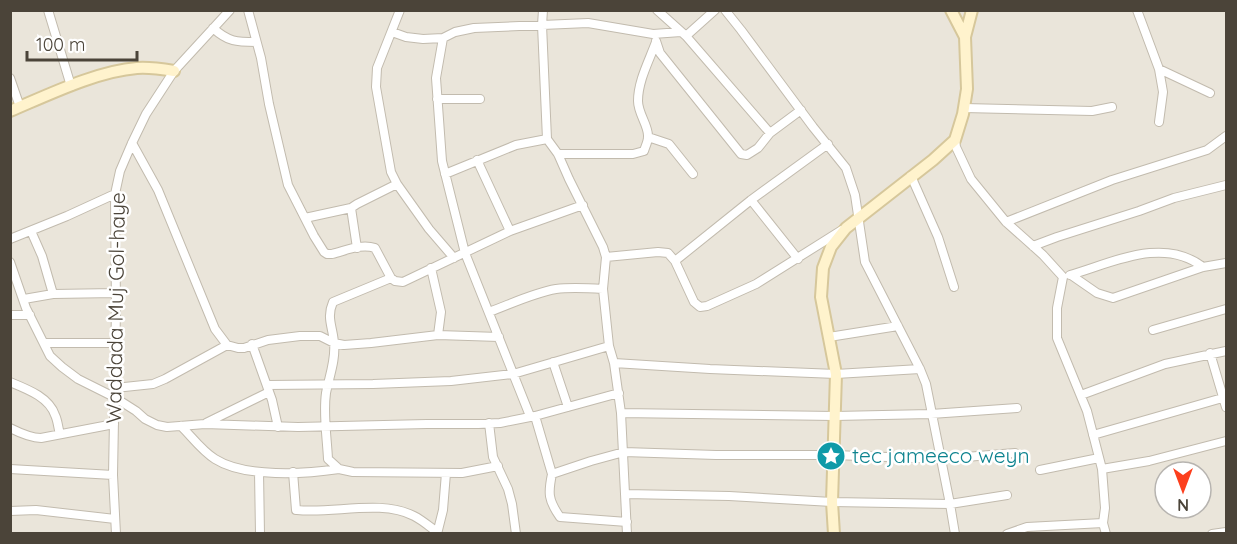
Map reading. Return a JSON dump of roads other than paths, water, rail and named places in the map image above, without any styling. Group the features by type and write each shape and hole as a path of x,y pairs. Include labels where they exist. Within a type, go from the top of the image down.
{"street":[{"path":"48,10 71,86"},
{"name":"Waddada Muj Gol-haye","path":"116,534 113,476 115,194 120,171 146,114 174,71 230,10"},
{"path":"248,10 288,185 314,236 327,254 364,246 375,248 392,278 403,282 510,231 583,205"},
{"path":"400,10 377,68 376,87 391,172 429,230 454,258"},
{"path":"543,10 547,140 558,154 606,257 603,289 609,346 614,363 621,413 627,534"},
{"path":"657,10 683,34 770,133"},
{"path":"392,32 423,39 442,38 455,32 474,28 588,23 653,33 683,34 715,10"},
{"path":"725,10 846,168 855,195 865,262 926,384 955,534"},
{"path":"951,10 965,37"},
{"path":"972,10 965,37 967,89 955,140 956,147 971,179 1006,222 1067,276 1097,293 1113,298 1203,267 1227,263"},
{"path":"1137,10 1159,69 1163,92 1159,122"},
{"path":"213,28 223,38 238,42 256,42"},
{"path":"653,33 660,53 741,154 747,155 758,148 770,133 801,110"},
{"path":"442,38 436,78 445,174 465,253 513,374 533,416 552,474 549,491 552,505 560,517 627,522"},
{"path":"558,154 644,151 648,138 647,130 637,103 639,85 656,42"},
{"path":"10,78 15,109 110,73 136,68 174,71"},
{"path":"1159,69 1210,93"},
{"path":"437,99 480,99"},
{"path":"964,108 1092,111 1112,107"},
{"path":"1006,222 1112,180 1207,150 1227,136"},
{"path":"648,138 669,144 693,174"},
{"path":"445,174 516,145 547,140"},
{"path":"606,257 658,252 668,254 675,261 694,302 700,307 707,306 756,284 846,228 955,140"},
{"path":"132,143 158,190 215,329 227,345 244,348 268,340 300,336 320,336 344,345 438,335 499,337"},
{"path":"675,261 751,200 828,144"},
{"path":"477,160 510,231"},
{"path":"911,176 938,237 954,286"},
{"path":"305,218 351,208 397,184"},
{"path":"1033,246 1174,198 1227,185"},
{"path":"10,239 115,194"},
{"path":"751,200 798,259"},
{"path":"351,208 357,248"},
{"path":"834,534 832,502 836,374 821,297 823,268 831,248 846,228"},
{"path":"31,231 42,256 53,294"},
{"path":"1067,276 1142,254 1161,251 1195,260 1203,267"},
{"path":"10,262 30,315 50,356 78,379 114,392 145,419 157,425 167,427 205,424 327,427 500,423 619,393"},
{"path":"431,268 441,312 438,335"},
{"path":"1067,276 1057,308 1057,338 1081,395 1099,458 1105,508 1103,523 1106,534"},
{"path":"339,469 328,459 326,406 334,343 329,321 330,309 333,302 392,278"},
{"path":"489,312 555,289 603,289"},
{"path":"24,300 53,294 116,293"},
{"path":"1153,330 1227,309"},
{"path":"10,315 30,315"},
{"path":"828,337 898,326"},
{"path":"44,343 115,343"},
{"path":"252,344 268,388 278,427"},
{"path":"114,392 165,380 227,345"},
{"path":"205,424 268,388 451,381 513,374 609,346"},
{"path":"1081,395 1165,364 1227,351"},
{"path":"1210,354 1227,407"},
{"path":"553,362 568,407"},
{"path":"614,363 836,374 920,369"},
{"path":"10,382 30,390 49,404 55,414 60,434"},
{"path":"1093,435 1225,397"},
{"path":"621,413 835,416 932,414 1017,408"},
{"path":"489,423 493,457 508,489 516,534"},
{"path":"10,428 36,438 114,424"},
{"path":"181,426 213,458 229,465 259,472 321,472 339,469 353,472 462,473 498,466"},
{"path":"1102,470 1149,461 1227,441"},
{"path":"552,474 624,452 940,459 1015,453"},
{"path":"1041,470 1099,458"},
{"path":"10,470 113,476"},
{"path":"259,472 260,534"},
{"path":"293,472 297,510 316,512 383,507 415,516 437,533 443,510 446,473"},
{"path":"626,494 950,504 1007,495"},
{"path":"10,511 36,510 115,519"},
{"path":"1007,534 1027,527 1103,523"},
{"path":"1212,534 1227,532"}],"place":[{"name":"tec jameeco weyn","path":"831,456"}]}
